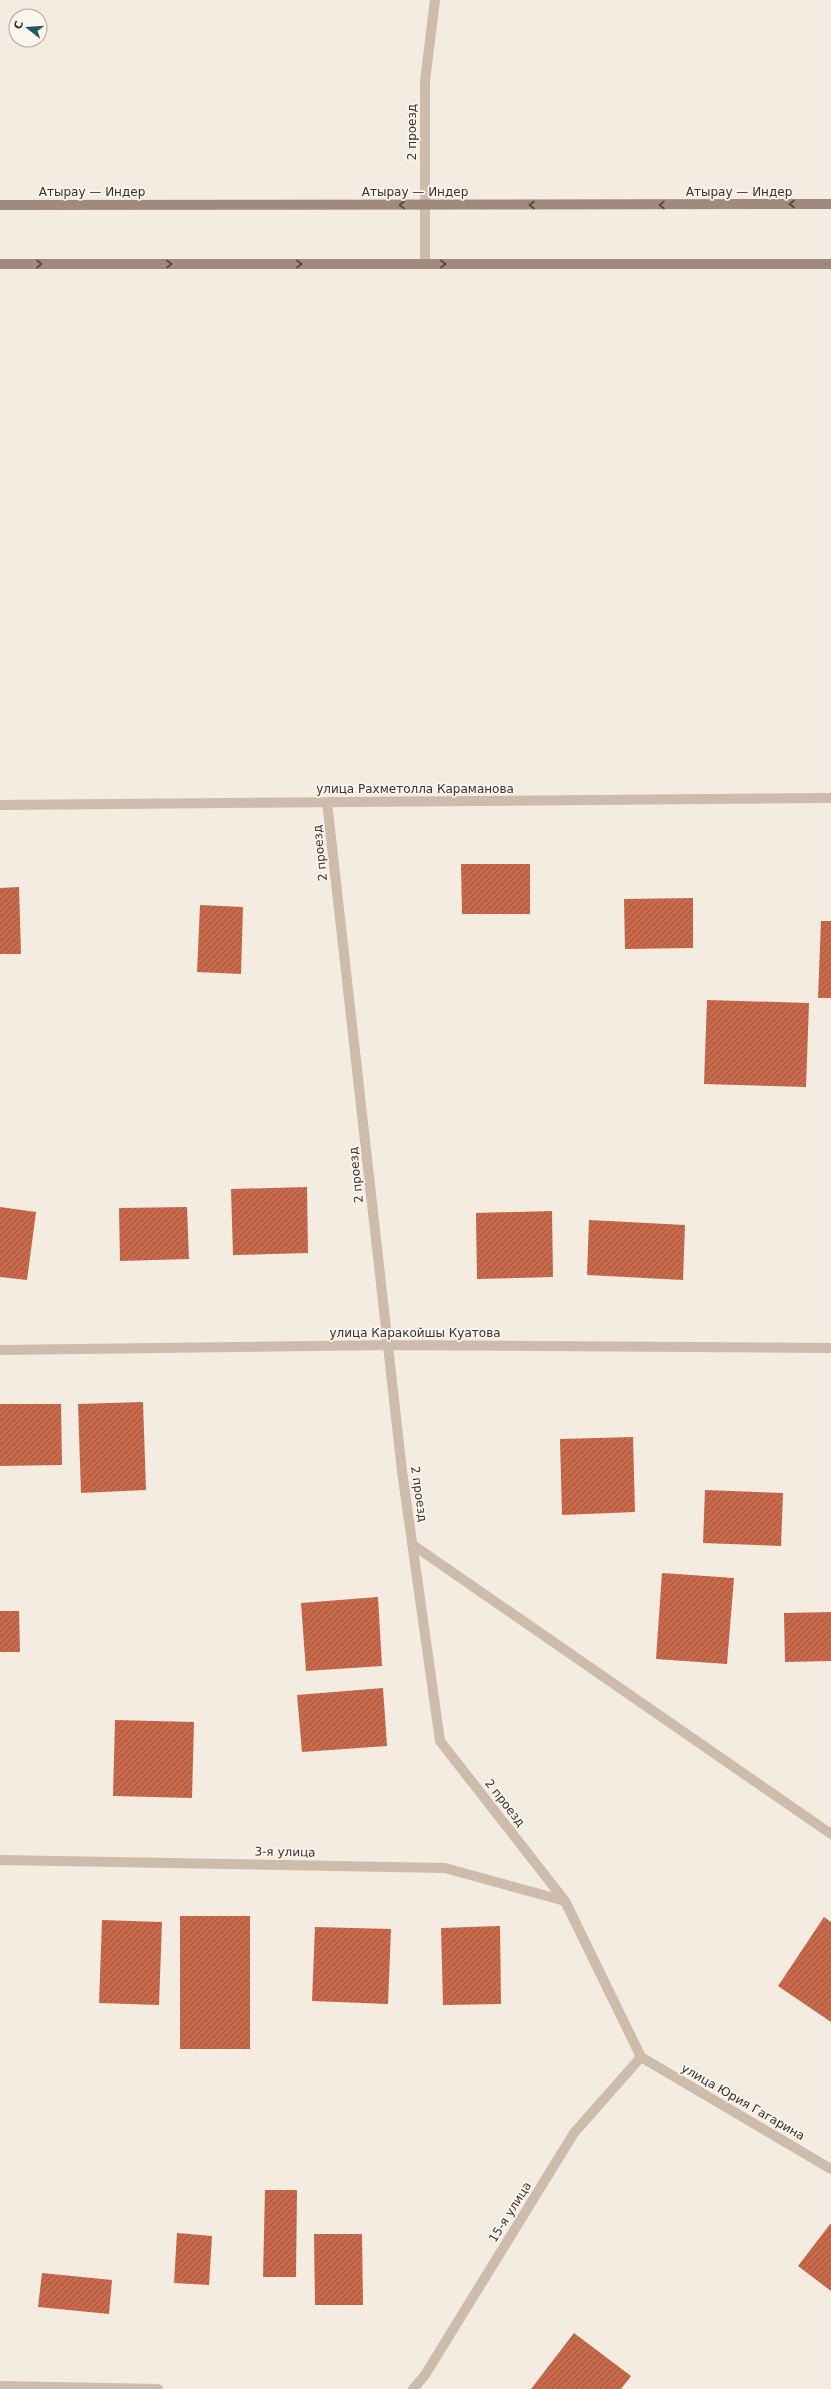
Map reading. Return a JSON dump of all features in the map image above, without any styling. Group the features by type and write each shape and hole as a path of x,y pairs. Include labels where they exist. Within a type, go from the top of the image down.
{"main road":[{"name":"Атырау — Индер","path":"0,205 426,206 831,204"},
{"path":"0,264 831,264"}],"street":[{"name":"2 проезд","path":"425,264 425,81 435,0"},
{"name":"улица Рахметолла Караманова","path":"0,805 831,798"},
{"name":"2 проезд","path":"327,802 388,1345 413,1545 440,1741 565,1901 641,2057"},
{"name":"улица Каракойшы Куатова","path":"0,1350 388,1345 831,1348"},
{"path":"413,1545 831,1834"},
{"name":"3-я улица","path":"0,1860 445,1868 565,1901"},
{"name":"улица Юрия Гагарина","path":"641,2057 831,2169"},
{"name":"15-я улица","path":"413,2389 425,2375 574,2133 641,2057"},
{"path":"0,2386 158,2389"}],"building":[{"path":"461,864 530,864 530,914 462,914"},
{"path":"19,887 21,954 0,954 0,888"},
{"path":"693,898 693,948 625,949 624,899"},
{"path":"200,905 243,907 241,974 197,972"},
{"path":"821,921 831,921 831,998 818,998"},
{"path":"707,1000 809,1003 806,1087 704,1084"},
{"path":"307,1187 308,1253 233,1255 231,1189"},
{"path":"0,1207 36,1212 27,1280 0,1277"},
{"path":"187,1207 189,1259 120,1261 119,1208"},
{"path":"552,1211 553,1277 477,1279 476,1213"},
{"path":"589,1220 685,1225 683,1280 587,1275"},
{"path":"143,1402 146,1490 81,1493 78,1404"},
{"path":"0,1404 61,1404 62,1465 0,1466"},
{"path":"633,1437 635,1512 562,1515 560,1439"},
{"path":"705,1490 783,1493 781,1546 703,1543"},
{"path":"662,1573 734,1578 727,1664 656,1659"},
{"path":"378,1597 382,1666 306,1671 301,1603"},
{"path":"0,1611 19,1611 20,1652 0,1652"},
{"path":"831,1612 831,1661 785,1662 784,1613"},
{"path":"383,1688 387,1746 302,1752 297,1695"},
{"path":"115,1720 194,1722 192,1798 113,1796"},
{"path":"180,1916 250,1916 250,2049 180,2049"},
{"path":"824,1917 831,1922 831,2022 778,1986"},
{"path":"102,1920 162,1922 159,2005 99,2003"},
{"path":"500,1926 501,2004 443,2005 441,1928"},
{"path":"315,1927 391,1929 388,2004 312,2001"},
{"path":"265,2190 297,2190 296,2277 263,2277"},
{"path":"831,2223 831,2291 798,2266"},
{"path":"177,2233 212,2236 209,2285 174,2283"},
{"path":"314,2234 362,2234 363,2305 315,2305"},
{"path":"42,2273 112,2280 109,2314 38,2307"},
{"path":"574,2333 631,2376 621,2389 531,2389"}]}
